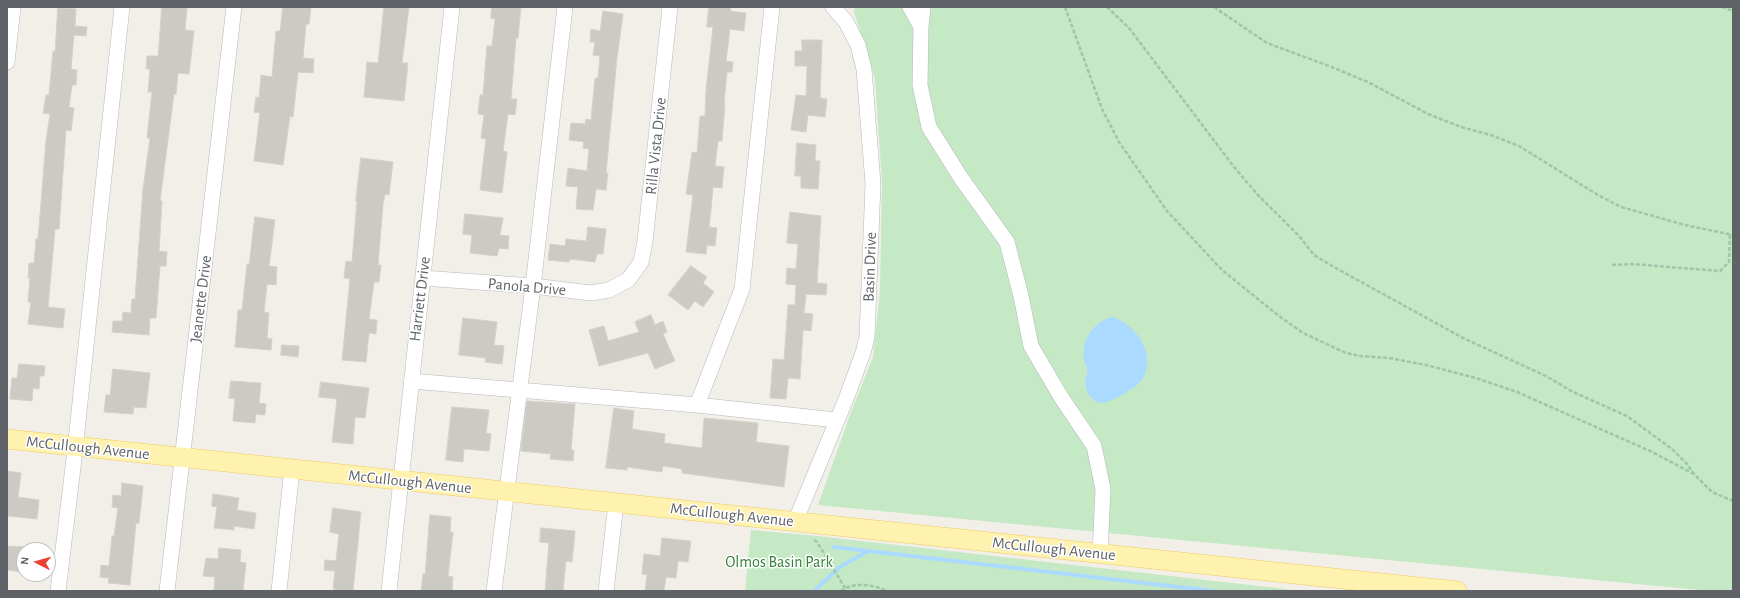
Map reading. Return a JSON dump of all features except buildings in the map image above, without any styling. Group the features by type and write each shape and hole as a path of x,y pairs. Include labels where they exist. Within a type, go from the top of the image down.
{"main road":[{"name":"McCullough Avenue","path":"7,439 1457,591"}],"street":[{"path":"7,62 13,7"},
{"path":"58,591 122,7"},
{"name":"Jeanette Drive","path":"167,591 234,7"},
{"name":"Harriett Drive","path":"389,591 452,7"},
{"path":"494,591 533,286 565,7"},
{"name":"Rilla Vista Drive","path":"628,280 641,262 645,241 670,7"},
{"path":"697,405 742,289 772,7"},
{"name":"Basin Drive","path":"795,522 846,399 863,353 867,337 873,184 863,63 858,45 849,28 834,7"},
{"path":"910,7 921,27"},
{"path":"923,7 921,27 920,85 929,127 961,178 1007,242 1021,296 1031,346 1061,397 1094,446 1103,489 1100,554"},
{"name":"Panola Drive","path":"423,278 533,286 591,293 609,290 628,280"},
{"path":"411,381 697,405 836,420"},
{"path":"279,591 292,469"},
{"path":"606,591 616,503"}],"path":[{"path":"1065,7 1102,109 1119,142 1167,211 1222,270 1279,316 1303,333 1346,353 1360,356 1389,358 1426,365 1476,378 1517,392 1650,451 1694,474"},
{"path":"1107,7 1129,28 1234,167 1258,195 1299,236 1314,255 1351,277 1463,338 1546,376 1573,392 1628,416 1672,450 1687,464 1694,474 1712,492 1733,501"},
{"path":"1214,7 1267,43 1329,66 1361,80 1428,114 1461,127 1491,135 1519,146 1598,195 1621,207 1685,225 1732,235 1729,262 1720,271 1632,264 1612,264"},
{"path":"1722,7 1733,12"},
{"path":"808,537 817,542 845,588"},
{"path":"841,591 845,588 860,585 876,586 887,591"}],"green space":[{"path":"855,7 1733,7 1733,591 1710,591 818,505 850,415 873,357 880,292 882,182 875,79 854,12"},
{"name":"Olmos Basin Park","path":"751,530 817,536 1303,591 745,591"}],"water":[{"path":"1113,317 1129,326 1142,341 1147,359 1147,369 1143,378 1134,388 1111,400 1099,403 1090,396 1086,389 1087,366 1084,361 1084,346 1090,332 1100,322"}],"waterway":[{"path":"834,547 1213,591"},
{"path":"814,591 840,567 868,551"}]}
